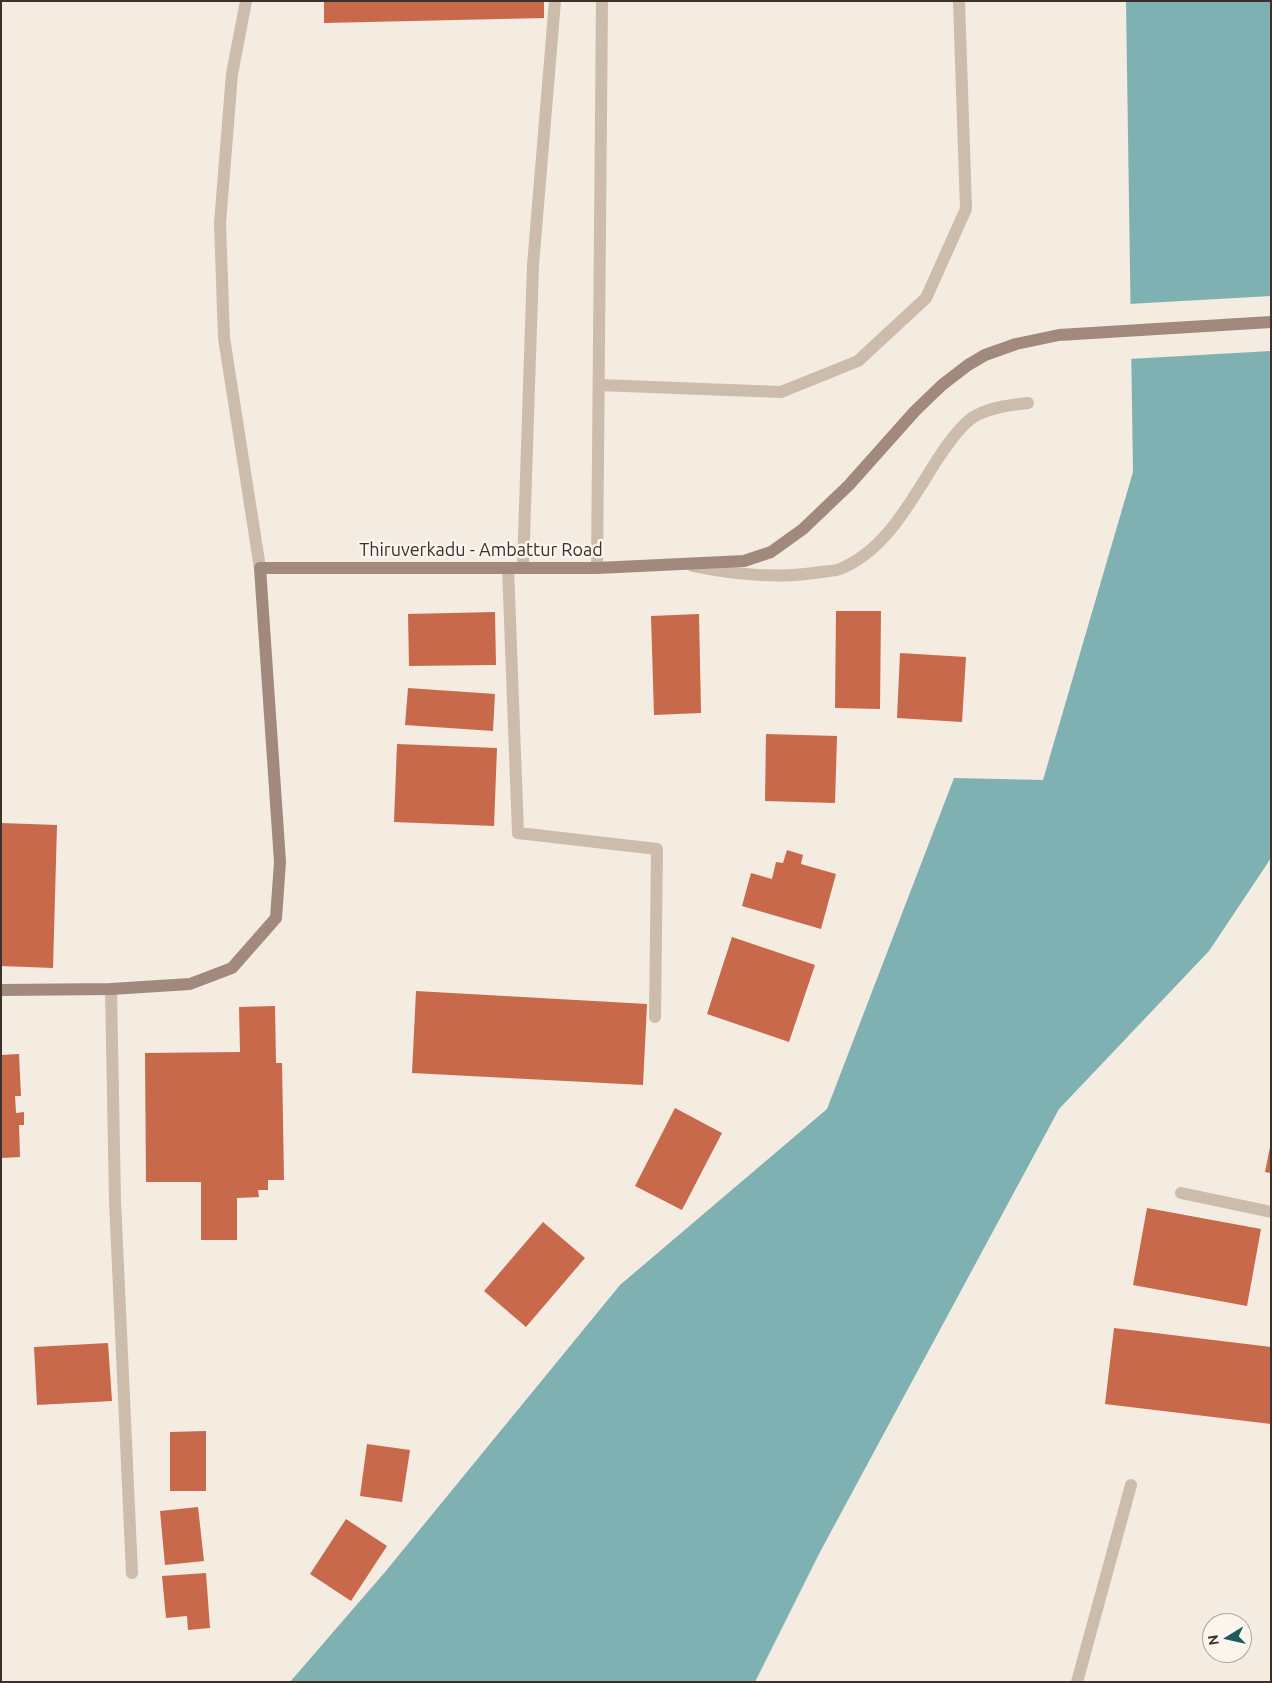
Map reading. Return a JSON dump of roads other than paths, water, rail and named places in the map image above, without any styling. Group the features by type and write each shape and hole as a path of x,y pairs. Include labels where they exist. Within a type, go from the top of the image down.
{"main road":[{"name":"Thiruverkadu - Ambattur Road","path":"260,568 597,568 744,561 771,552 803,529 834,500 915,411 942,385 968,365 985,355 1016,344 1059,335 1271,322"},
{"path":"1,990 111,989 190,984 232,968 276,918 280,862 260,568"}],"street":[{"path":"240,1 246,1 232,74 220,223 224,338 260,568"},
{"path":"523,568 532,265 555,1"},
{"path":"597,568 602,1"},
{"path":"599,385 781,392 858,361 926,298 966,209 959,1"},
{"path":"688,564 746,575 810,574 839,569 868,553 893,527 949,442 974,416 996,407 1028,403"},
{"path":"508,568 518,833 657,849 655,1016"},
{"path":"111,989 115,1201 132,1573"},
{"path":"1181,1194 1271,1212"},
{"path":"1077,1682 1131,1485"}],"water":[{"path":"1126,1 1271,1 1271,858 1209,951 1059,1109 820,1552 755,1682 290,1682 385,1572 620,1285 827,1109 954,778 1043,780 1133,472"}]}
